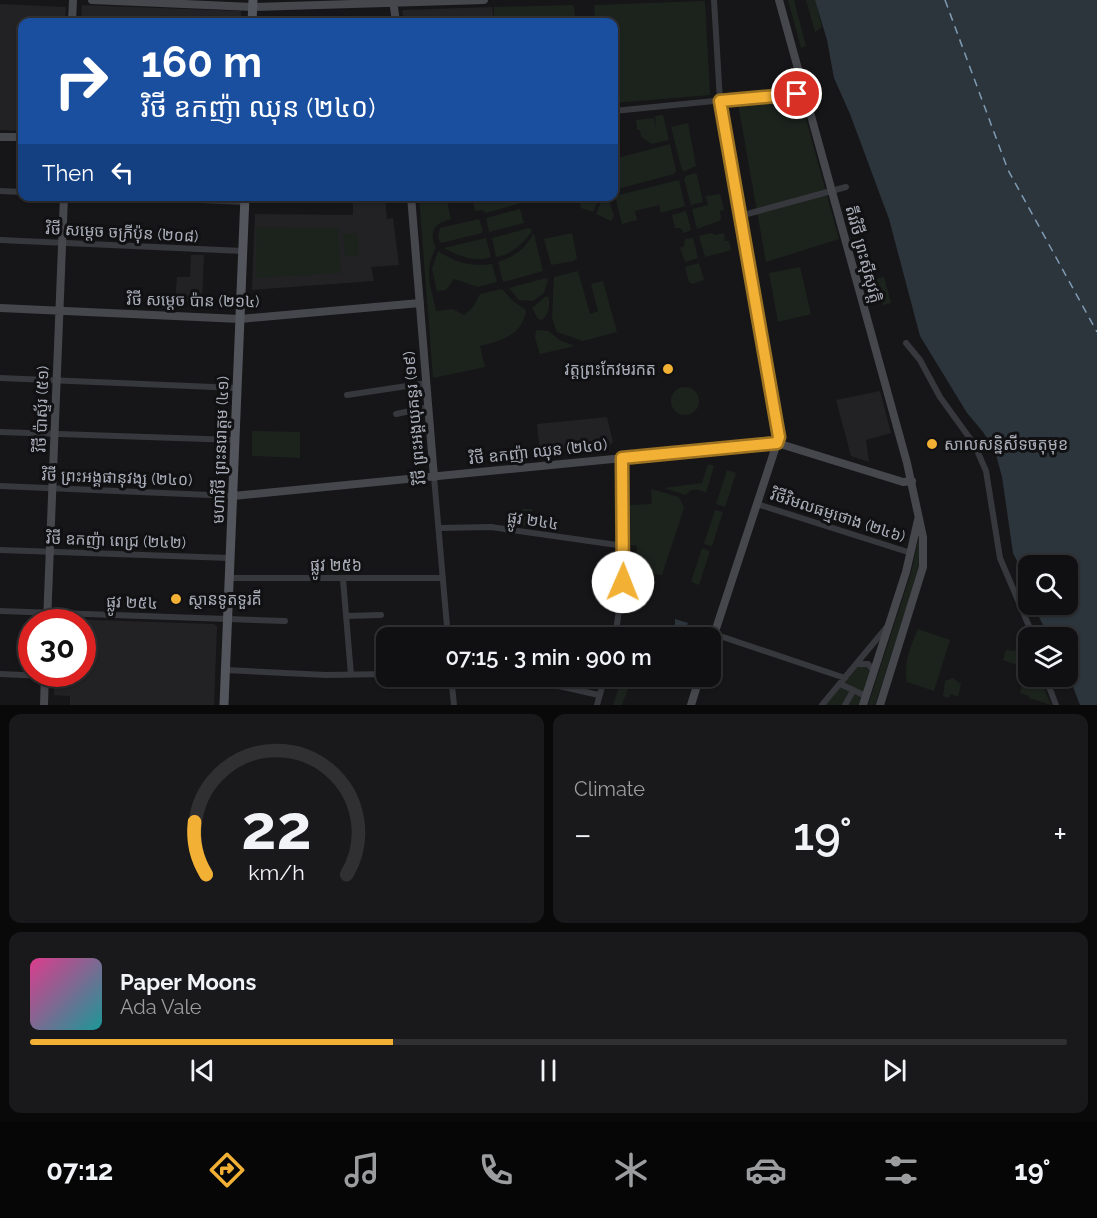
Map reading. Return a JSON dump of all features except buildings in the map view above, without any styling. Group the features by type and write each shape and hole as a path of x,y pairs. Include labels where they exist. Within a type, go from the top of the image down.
{"main road":[{"path":"252,18 253,3"},
{"name":"មហាវិថី ព្រះនរោត្តម (៤១)","path":"224,705 245,201"}],"street":[{"path":"72,18 73,0"},
{"path":"92,0 253,3 484,0"},
{"path":"714,0 720,101 779,437 716,627"},
{"name":"តីរវិថី ព្រះស៊ីសុវត្តិ","path":"779,0 912,481 919,517 918,536 865,700"},
{"path":"394,1 396,18"},
{"path":"618,111 804,92"},
{"path":"0,136 18,137"},
{"path":"740,216 846,187"},
{"path":"0,191 18,192"},
{"name":"វិថី ប៉ាស្ទ័រ (៥១)","path":"48,609 64,201"},
{"name":"វិថី ព្រះអង្គយុគន្ធរ (១៩)","path":"411,201 447,627"},
{"name":"វិថី សម្តេច ចក្រីប៉ុន (២០៨)","path":"0,240 243,251"},
{"name":"វិថី សម្តេច ប៉ាន (២១៤)","path":"0,308 240,318 420,303"},
{"path":"906,343 920,360 940,397 974,444 986,471 1000,558 1029,627"},
{"path":"0,378 237,388"},
{"path":"347,395 427,383"},
{"path":"396,414 429,407"},
{"path":"0,432 235,440"},
{"name":"វិថី ឧកញ៉ា ឈុន (២៤០)","path":"233,496 777,443 903,482 912,481"},
{"path":"617,627 623,582 622,458"},
{"name":"វិថី ព្រះអង្គផានុវង្ស (២៤០)","path":"0,486 233,496"},
{"name":"វិថីវិមលធម្មថោង (២៤៦)","path":"757,504 911,553"},
{"name":"ផ្លូវ ២៤៤","path":"439,528 491,527 624,546"},
{"name":"តីរវិថី ព្រះស៊ីសុវត្តិ","path":"880,705 922,573 925,556 918,536"},
{"name":"វិថី ឧកញ៉ា ពេជ្រ (២៤២)","path":"0,549 230,558"},
{"name":"ផ្លូវ ២៥៦","path":"230,578 443,578"},
{"path":"344,579 351,675"},
{"name":"ផ្លូវ ២៥៤","path":"0,610 18,611"},
{"name":"ផ្លូវ ២៥៤","path":"96,614 285,621"},
{"path":"346,616 381,615"},
{"name":"តីរវិថី ព្រះស៊ីសុវត្តិ","path":"822,705 889,626"},
{"path":"721,636 841,675 842,681 865,700"},
{"path":"857,664 868,664 874,671"},
{"path":"226,670 376,674"},
{"path":"0,674 18,674"},
{"path":"44,705 45,687"},
{"path":"452,687 454,705"},
{"path":"564,687 600,695"},
{"path":"597,705 602,687"},
{"path":"691,705 697,687"},
{"path":"1049,687 1056,705"},
{"path":"845,705 853,692"}],"shaded area":[{"path":"788,0 794,0 806,46 801,48"},
{"path":"806,0 815,0 822,27 815,32"},
{"path":"815,0 1097,0 1097,705 1080,705 1073,687 1078,687 1078,627 1044,627 1038,615 1078,615 1078,555 1018,555 1018,563 1013,553 1002,477 995,451 967,413 920,336 889,219 850,114 834,78 827,40"},
{"path":"705,1 710,95 618,103 618,18 595,18 594,5"},
{"path":"0,4 66,7 65,18 18,18 18,131 0,130"},
{"path":"82,5 241,11 241,18 81,18"},
{"path":"572,5 575,18 494,18 494,7"},
{"path":"492,7 493,18 403,18 402,10"},
{"path":"798,99 801,101 839,239 766,262 738,104"},
{"path":"663,115 669,140 651,144 641,136 640,130 637,130 636,120 654,118 656,130 655,116"},
{"path":"688,123 696,166 685,171 682,170 671,127"},
{"path":"670,144 676,171 674,174 618,189 618,158"},
{"path":"695,173 703,202 691,205 684,179"},
{"path":"679,180 685,206 661,213 659,205 635,211 637,220 622,224 616,201 618,195"},
{"path":"720,194 724,210 720,211 721,220 697,229 692,209 708,205 706,196"},
{"path":"353,201 385,201 387,219 393,218 399,265 371,267 374,281 252,290 255,214 353,215"},
{"path":"419,201 447,201 451,219 437,225 434,229 433,237 436,248 429,271 436,311 453,309 464,315 473,307 480,294 502,289 526,310 524,319 510,336 480,346 485,367 433,378"},
{"path":"473,201 524,202 486,213 482,210 475,211"},
{"path":"579,201 598,201 593,212 581,208"},
{"path":"609,201 614,216 611,221 596,214 601,202"},
{"path":"520,209 524,223 489,232 486,218"},
{"path":"686,211 691,230 684,233 680,228 675,228 672,215"},
{"path":"479,219 482,233 441,243 438,238 440,228"},
{"path":"257,227 338,228 341,273 255,278"},
{"path":"529,228 532,230 531,233 520,245 507,254 496,257 492,238"},
{"path":"357,233 359,255 345,256 343,234"},
{"path":"572,233 577,258 574,261 551,265 544,239"},
{"path":"711,233 716,235 724,233 725,241 729,241 731,250 705,257 699,236"},
{"path":"533,234 543,271 503,282 498,262 518,252"},
{"path":"486,238 491,257 485,259 467,258 444,248"},
{"path":"693,238 698,258 685,262 680,248 684,246 685,239"},
{"path":"438,251 451,259 464,263 492,264 497,282 478,287 454,279 446,290 437,291 432,269"},
{"path":"191,255 204,255 202,302 175,301 177,277 190,277"},
{"path":"699,263 704,280 692,284 689,282 685,267"},
{"path":"800,267 811,314 778,322 769,273"},
{"path":"578,271 590,314 598,311 591,284 603,281 617,332 583,341 557,332 552,318 554,277"},
{"path":"884,277 891,303 883,305 876,279"},
{"path":"546,278 548,280 544,293 533,301 519,300 509,288"},
{"path":"546,296 549,298 549,305 546,316 542,320 538,319 532,308"},
{"path":"536,330 548,331 561,341 575,346 540,354 535,338"},
{"path":"685,387 695,391 699,401 695,411 685,415 675,411 671,401 675,391"},
{"path":"880,391 891,433 866,440 869,462 851,456 836,400"},
{"path":"607,417 613,442 608,447 540,453 537,424"},
{"path":"252,431 300,432 300,458 252,456"},
{"path":"708,464 714,466 706,493 695,490 686,495 664,488 702,483"},
{"path":"727,470 736,473 725,507 716,504"},
{"path":"651,489 679,497 684,508 662,575 636,572 637,546 631,545 630,505 652,504"},
{"path":"522,509 532,509 532,517 543,520 541,528 523,526"},
{"path":"715,510 723,512 712,546 704,544"},
{"path":"919,536 917,575 875,705 868,705 911,573"},
{"path":"702,548 710,551 699,585 691,582"},
{"path":"675,619 688,623 686,627 673,627"},
{"path":"96,620 214,624 217,627 214,705 70,705 70,696 54,695 54,687 96,687"},
{"path":"918,629 950,640 934,691 907,682 907,662"},
{"path":"1017,644 1018,665 1003,660 1006,650 1015,651"},
{"path":"859,665 866,666 871,672 860,705 825,705"},
{"path":"953,678 961,684 958,697 951,694 949,698 943,696 945,681"},
{"path":"619,687 628,687 622,705 613,705"},
{"path":"1022,687 1043,687 1051,705 1029,698 1020,693"}],"ferry route":[{"path":"945,0 1008,170 1097,332"}],"place":[{"name":"វត្តព្រះកែវមរកត","path":"668,369"},
{"name":"សាលសន្និសីទចតុមុខ","path":"932,444"},
{"name":"ស្ថានទូតទួរគី","path":"176,599"}],"route":[{"path":"623,582 622,458 777,443 779,437 720,101 797,94"}]}
